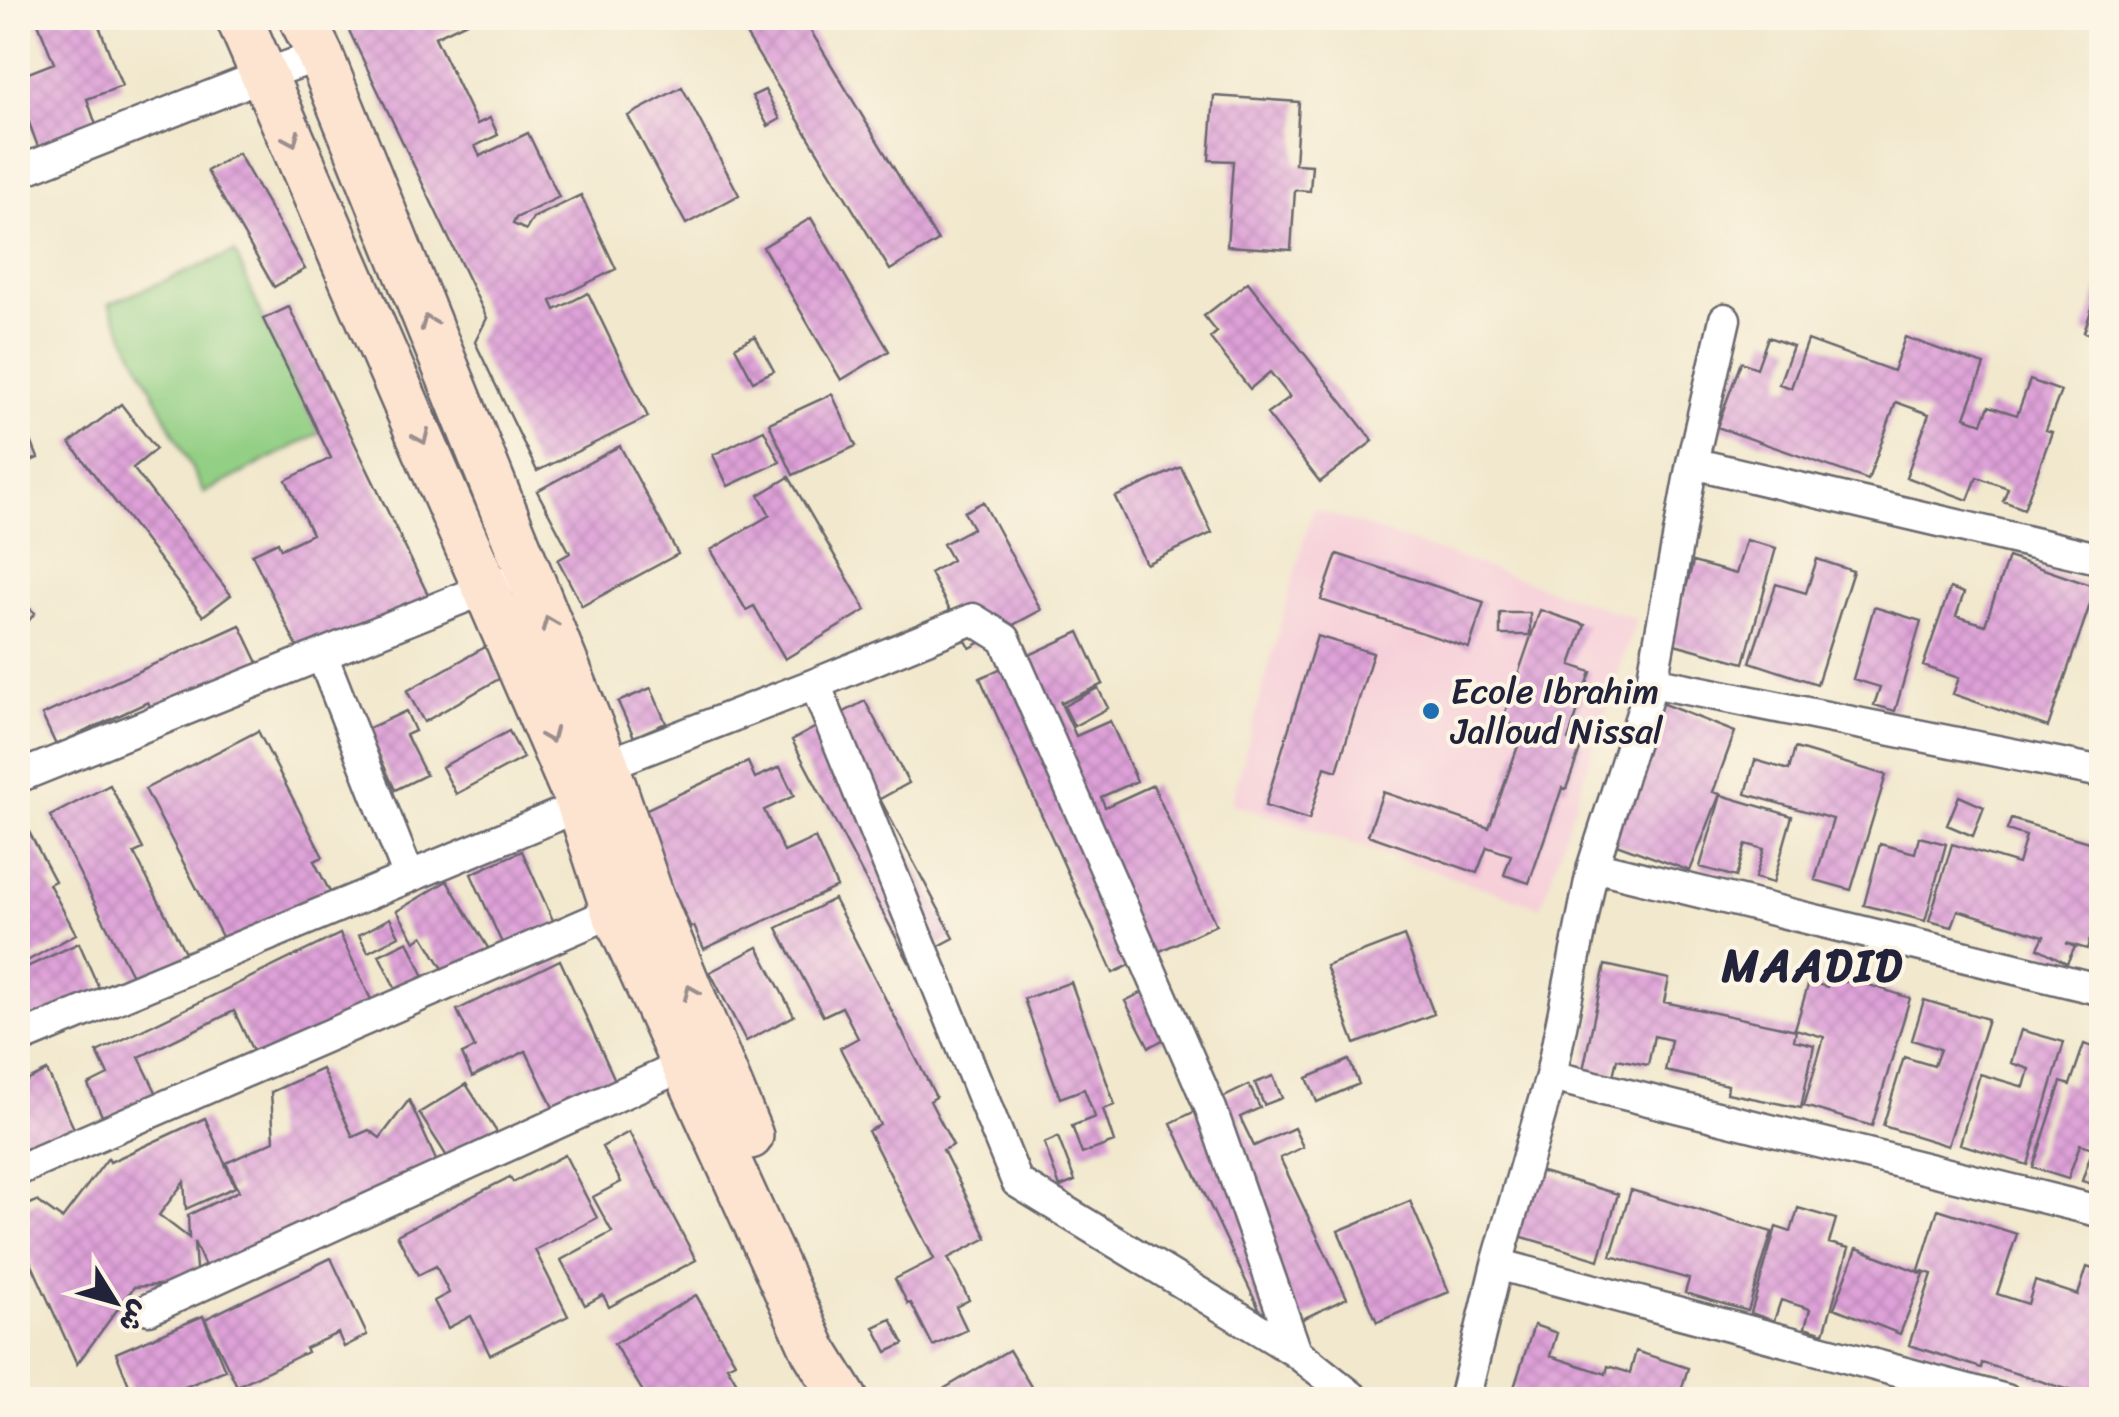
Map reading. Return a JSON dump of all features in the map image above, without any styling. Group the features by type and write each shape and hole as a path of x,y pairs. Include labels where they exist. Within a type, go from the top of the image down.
{"main road":[{"path":"239,18 508,579 601,789 632,904 701,1058 835,1339 874,1400"},
{"path":"311,36 508,579"},
{"path":"701,1058 814,1350 846,1400"}],"street":[{"path":"18,172 264,74 311,36"},
{"path":"1464,1400 1497,1264 1552,1076 1593,866 1652,682 1692,463 1725,319"},
{"path":"1692,463 2102,559"},
{"path":"18,777 508,579"},
{"path":"18,1039 409,878 814,684 973,619 1005,639 1210,1108 1296,1352"},
{"path":"322,656 409,878"},
{"path":"1652,682 2102,772"},
{"path":"814,684 1017,1182 1296,1352 1356,1400"},
{"path":"1593,866 2102,990"},
{"path":"18,1170 632,904"},
{"path":"149,1308 701,1058"},
{"path":"1552,1076 2102,1212"},
{"path":"1497,1264 2006,1400"}],"shaded area":[{"name":"Ecole Ibrahim Jalloud Nissal","path":"1313,508 1636,619 1541,907 1231,803"}],"green space":[{"path":"235,252 319,433 204,493 109,304"}],"building":[{"path":"36,18 96,18 122,86 87,99 96,125 38,147 18,93 18,77 54,63"},
{"path":"343,18 475,18 435,37 477,124 490,118 498,135 475,146 480,156 528,133 559,197 516,218 513,224 526,230 533,218 581,195 616,269 551,301 555,310 588,293 648,417 537,471 475,342 487,318"},
{"path":"736,18 803,18 938,241 890,270"},
{"path":"682,87 739,195 686,224 628,116"},
{"path":"765,90 780,119 768,126 752,96"},
{"path":"1214,96 1299,102 1295,164 1312,165 1310,191 1295,190 1291,250 1227,246 1233,161 1209,160"},
{"path":"238,153 305,269 274,287 207,171"},
{"path":"811,218 889,351 841,380 763,247"},
{"path":"2102,278 2102,338 2084,332"},
{"path":"1248,282 1373,441 1320,482 1267,414 1290,397 1270,372 1250,389 1210,338 1217,332 1204,316"},
{"path":"289,307 430,599 304,661 252,554 278,542 281,549 312,534 286,480 331,458 263,319"},
{"path":"755,336 774,371 753,381 735,347"},
{"path":"1768,337 1793,346 1779,384 1791,388 1808,340 1893,371 1905,337 1984,365 1965,417 1982,423 1989,406 2017,415 2030,380 2061,391 2046,430 2052,432 2024,509 2003,501 2008,488 1977,477 1968,500 1906,477 1929,414 1896,402 1868,480 1717,427 1741,362 1757,368"},
{"path":"832,394 856,446 793,475 769,423"},
{"path":"121,404 156,449 133,468 231,595 203,616 70,443"},
{"path":"18,408 38,458 18,466"},
{"path":"764,430 780,462 728,486 713,455"},
{"path":"620,446 678,554 582,606 558,560 570,553 537,491"},
{"path":"1181,467 1212,533 1146,564 1115,497"},
{"path":"789,477 866,610 785,659 754,606 746,610 711,550 770,515 759,495"},
{"path":"983,502 1041,610 970,648 930,573 952,560 943,544 973,528 964,512"},
{"path":"1746,540 1776,548 1744,663 1671,643 1693,562 1736,574"},
{"path":"1337,554 1484,602 1469,648 1321,600"},
{"path":"2008,557 2096,587 2048,727 1953,694 1959,678 1923,666 1950,588 1964,593 1956,616 1985,625"},
{"path":"1817,559 1853,571 1817,684 1750,662 1776,584 1806,593"},
{"path":"18,599 35,613 18,634"},
{"path":"1874,607 1921,621 1895,711 1874,705 1880,687 1853,679"},
{"path":"1540,610 1585,625 1571,665 1591,672 1568,740 1582,744 1566,789 1562,788 1529,883 1504,875 1511,855 1487,847 1477,873 1368,835 1383,792 1489,828 1524,729 1502,721"},
{"path":"1500,613 1530,613 1530,635 1500,635"},
{"path":"240,625 259,665 153,713 148,702 56,745 42,715"},
{"path":"1079,632 1103,684 1060,701 1076,736 1110,721 1137,781 1101,797 1105,807 1153,785 1216,925 1113,973 980,678"},
{"path":"1317,636 1373,653 1337,771 1325,767 1309,820 1265,806"},
{"path":"485,647 502,677 424,722 407,691"},
{"path":"651,688 666,723 634,737 618,702"},
{"path":"1098,688 1108,708 1074,726 1064,706"},
{"path":"865,701 909,783 880,799 954,938 909,962 792,740"},
{"path":"1661,703 1735,732 1713,792 1720,794 1690,871 1608,841"},
{"path":"406,711 415,731 406,735 426,775 395,790 375,746 370,748 363,731"},
{"path":"258,731 323,857 314,861 331,894 227,946 145,789"},
{"path":"509,731 523,758 456,794 442,767"},
{"path":"1795,748 1886,775 1851,890 1815,880 1833,819 1746,794 1755,760 1789,770"},
{"path":"748,762 755,778 780,767 794,796 764,810 784,852 815,838 837,887 704,949 638,813"},
{"path":"110,785 143,849 134,853 188,958 137,985 50,816"},
{"path":"1721,795 1792,816 1773,883 1755,878 1764,849 1746,844 1736,877 1700,867"},
{"path":"1959,796 1984,807 1973,836 1947,825"},
{"path":"18,811 55,881 49,884 76,934 18,966 20,929"},
{"path":"2011,819 2102,846 2102,940 2091,937 2087,949 2066,943 2075,947 2067,963 2038,948 2044,936 1958,910 1952,927 1929,921 1952,844 2018,864 2026,836 2007,830"},
{"path":"1919,837 1946,844 1925,921 1864,905 1880,844 1915,853"},
{"path":"522,851 556,927 505,950 471,874"},
{"path":"447,881 490,951 448,977 423,936 415,941 397,911"},
{"path":"834,899 936,1097 930,1101 953,1145 943,1150 987,1238 948,1258 969,1300 956,1307 967,1330 933,1346 895,1279 934,1259 868,1131 880,1125 840,1048 858,1038 842,1007 823,1016 777,928"},
{"path":"390,918 399,936 368,952 359,935"},
{"path":"340,934 374,1006 258,1062 234,1011 139,1057 157,1094 104,1120 88,1085 108,1075 97,1052"},
{"path":"1404,936 1434,1014 1355,1044 1326,966"},
{"path":"408,941 424,977 396,990 379,955"},
{"path":"79,943 102,995 18,1032 18,971"},
{"path":"758,947 794,1016 746,1041 710,972"},
{"path":"560,960 620,1091 559,1120 526,1051 472,1077 462,1054 475,1048 457,1010"},
{"path":"1605,965 1669,979 1664,1002 1796,1030 1794,1040 1814,1045 1801,1108 1727,1093 1728,1085 1665,1071 1671,1040 1654,1036 1648,1065 1617,1059 1613,1076 1583,1070"},
{"path":"1830,977 1910,998 1872,1126 1804,1106 1824,1037 1795,1029 1809,982 1827,987"},
{"path":"1071,982 1115,1105 1103,1109 1114,1142 1082,1154 1072,1126 1095,1117 1084,1089 1060,1098 1024,999"},
{"path":"1155,986 1178,1032 1149,1047 1125,1001"},
{"path":"1924,1000 1988,1019 1948,1146 1883,1126 1904,1057 1934,1066 1940,1049 1912,1040"},
{"path":"2021,1030 2064,1042 2028,1165 1960,1144 1980,1074 2024,1087 2029,1069 2011,1063"},
{"path":"2084,1044 2102,1050 2102,1187 2082,1181 2093,1148 2080,1144 2068,1179 2033,1168 2061,1082 2070,1085"},
{"path":"1349,1060 1359,1084 1317,1102 1307,1078"},
{"path":"322,1069 353,1137 369,1130 380,1138 409,1100 440,1169 208,1273 194,1242 197,1282 134,1287 77,1364 28,1256 18,1270 18,1209 37,1201 62,1219 108,1158 110,1162 205,1118 235,1187 186,1209 184,1182 159,1215 189,1238 188,1215 239,1191 226,1163 274,1141 271,1092"},
{"path":"47,1071 78,1137 18,1166 18,1085"},
{"path":"1273,1076 1282,1098 1264,1105 1255,1083"},
{"path":"466,1084 502,1140 455,1169 419,1113"},
{"path":"1249,1085 1260,1108 1240,1117 1254,1146 1294,1128 1303,1147 1280,1158 1347,1298 1271,1334 1171,1123"},
{"path":"629,1132 696,1260 609,1307 603,1295 585,1305 561,1260 612,1232 593,1197 621,1182 602,1147"},
{"path":"1058,1137 1075,1181 1060,1187 1044,1143"},
{"path":"565,1155 597,1218 535,1250 568,1316 490,1355 471,1316 448,1328 434,1301 449,1293 436,1266 418,1275 397,1235 510,1177 513,1182"},
{"path":"1535,1170 1618,1194 1599,1260 1516,1235"},
{"path":"1631,1190 1772,1232 1748,1311 1685,1293 1689,1279 1611,1256"},
{"path":"1410,1201 1449,1292 1377,1322 1338,1231"},
{"path":"1798,1208 1836,1219 1829,1243 1849,1248 1824,1333 1805,1327 1810,1309 1781,1300 1774,1321 1751,1313 1776,1227 1791,1232"},
{"path":"1938,1209 2017,1234 1997,1294 2028,1304 2035,1281 2078,1295 2087,1267 2102,1272 2102,1400 1909,1345 1932,1274 1919,1270"},
{"path":"1857,1248 1924,1274 1900,1334 1834,1308"},
{"path":"331,1258 367,1335 344,1347 338,1333 237,1386 205,1319"},
{"path":"696,1295 735,1362 727,1366 747,1400 648,1400 614,1344"},
{"path":"203,1316 225,1370 155,1400 135,1400 116,1353"},
{"path":"891,1319 904,1344 887,1352 874,1327"},
{"path":"1534,1325 1557,1333 1550,1356 1606,1374 1608,1366 1630,1373 1636,1351 1688,1368 1678,1400 1510,1400"},
{"path":"1009,1350 1039,1400 925,1400"}],"place":[{"name":"Ecole Ibrahim Jalloud Nissal","path":"1431,711"}],"district":[{"name":"MAADID","path":"1813,966"}]}
